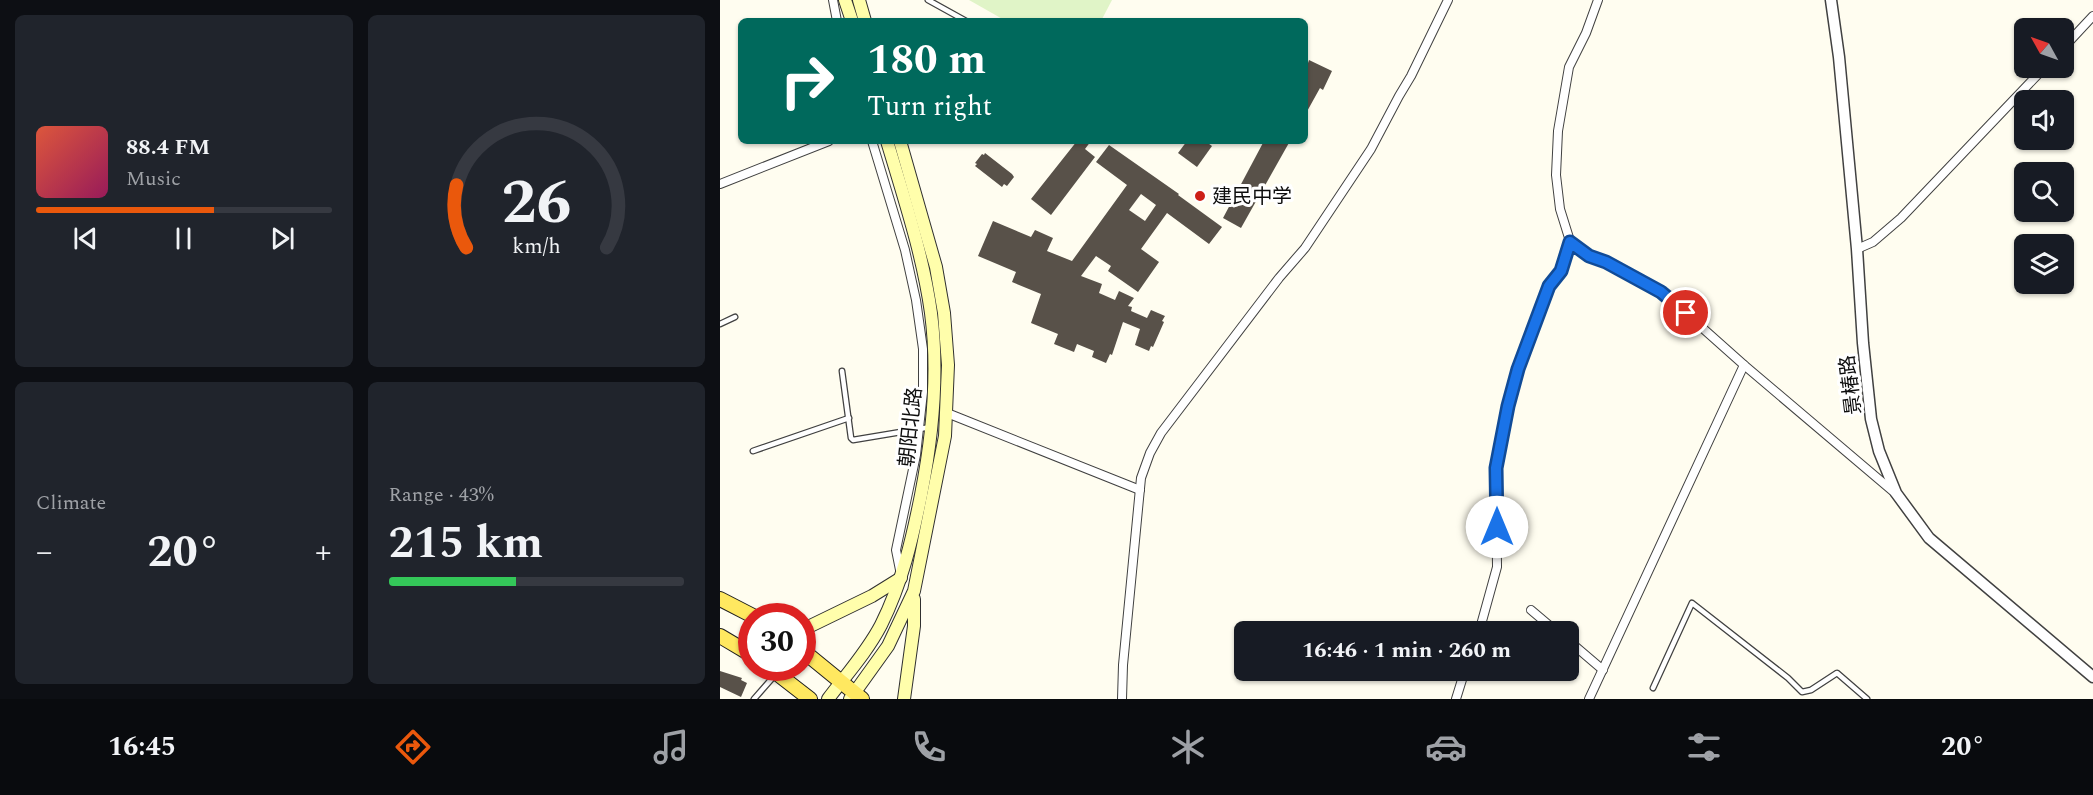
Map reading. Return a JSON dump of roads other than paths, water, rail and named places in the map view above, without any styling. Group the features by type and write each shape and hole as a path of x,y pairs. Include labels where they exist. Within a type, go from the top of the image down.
{"main road":[{"path":"845,0 851,18"},
{"path":"859,0 864,18"},
{"name":"朝阳北路","path":"828,699 869,645 890,606 901,578 912,541 935,366 928,292 888,144"},
{"name":"朝阳北路","path":"856,697 888,646 914,591 940,463 947,412 947,348 940,290 901,144"},
{"path":"816,623 872,596 901,578"},
{"path":"904,699 914,626 914,591"},
{"path":"720,599 738,608"},
{"path":"720,636 738,647"},
{"path":"816,661 841,681 856,697"},
{"path":"788,681 810,699"}],"street":[{"path":"833,0 836,18"},
{"path":"1122,699 1123,664 1141,478 1145,465 1161,433 1279,278 1305,248 1371,149 1411,76 1448,0"},
{"path":"1482,621 1497,567 1496,468 1504,425 1518,369 1549,286 1561,271 1570,242 1560,209 1556,175 1558,131 1569,67 1586,33 1598,0"},
{"name":"景椿路","path":"1831,0 1839,57 1871,419 1879,451 1896,493 1929,538 2093,677"},
{"path":"2074,36 2093,16"},
{"path":"1857,249 1873,242 1901,218 2034,78"},
{"path":"720,184 821,144"},
{"path":"873,144 905,250 916,300 923,349 926,428"},
{"path":"1570,242 1589,256 1606,262 1661,292 1896,493"},
{"path":"1589,699 1744,364"},
{"path":"947,412 1140,490"},
{"path":"1532,610 1544,621"},
{"path":"1579,650 1603,670"},
{"path":"1456,699 1462,681"}],"lane":[{"path":"928,0 961,18"},
{"path":"720,324 735,317"},
{"path":"842,371 853,440 926,428"},
{"path":"753,451 849,418"},
{"path":"1653,688 1692,603 1788,678 1802,692 1811,690 1836,673 1867,699"},
{"path":"754,699 766,681"}],"place":[{"name":"建民中学","path":"1200,196"}]}
